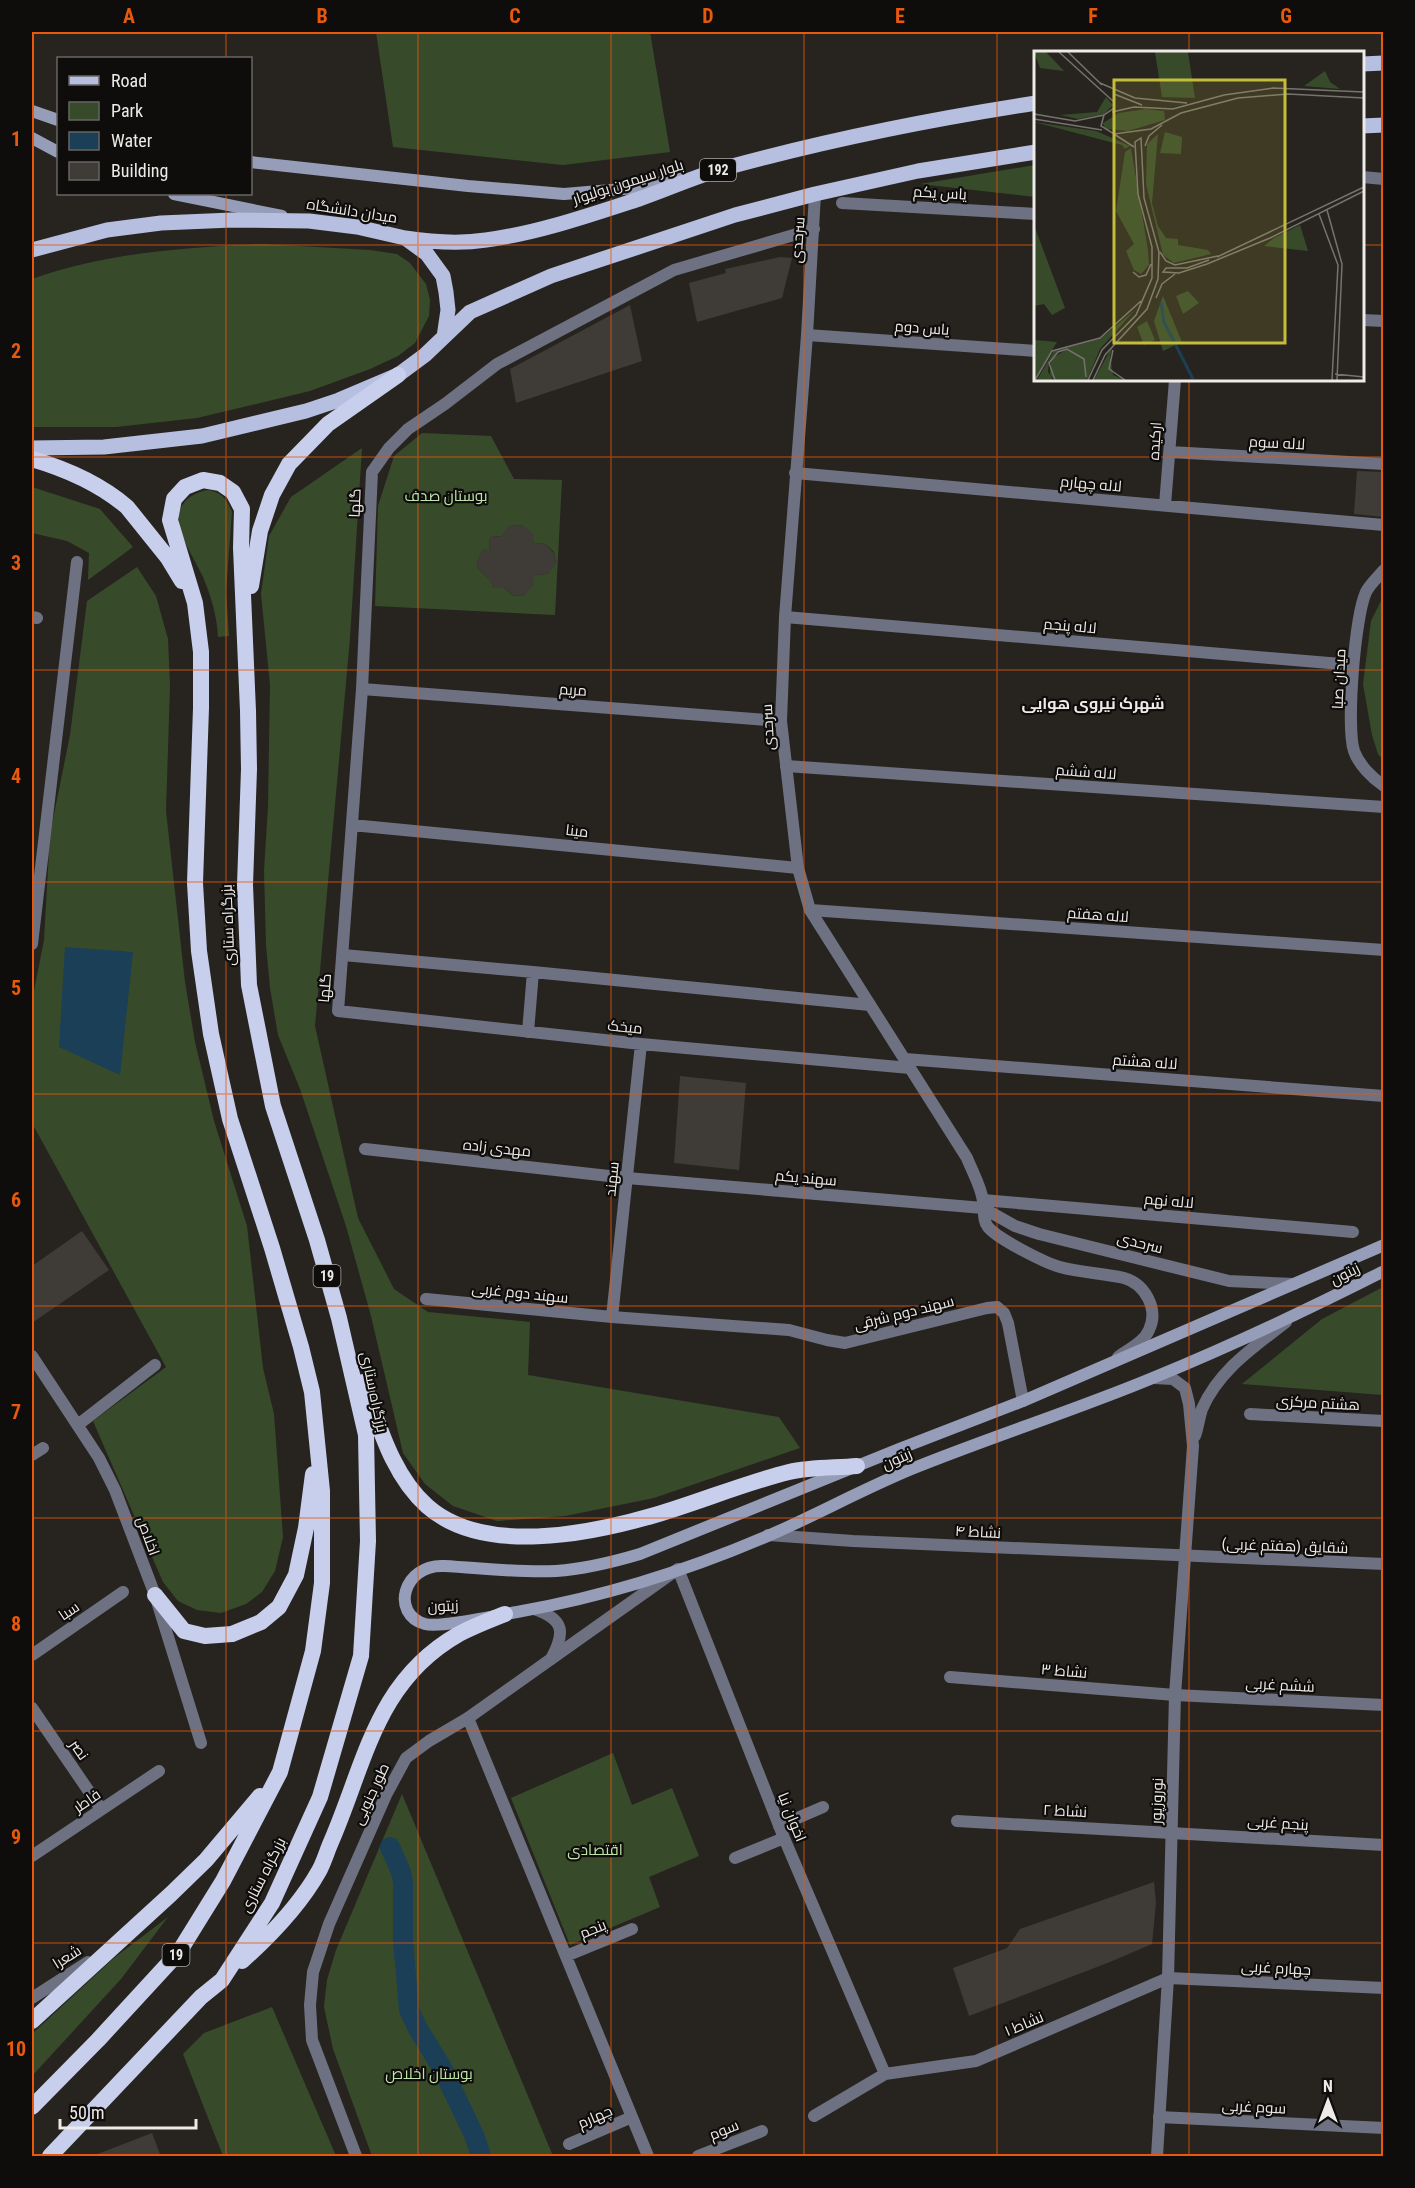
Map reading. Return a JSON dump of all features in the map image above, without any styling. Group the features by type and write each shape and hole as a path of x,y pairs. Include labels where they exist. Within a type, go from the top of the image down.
{"highway":[{"path":"246,638 253,568 260,531 272,495 289,464 328,424 398,375"},
{"path":"32,459 57,466 91,482 127,507 168,558 195,603"},
{"name":"بزرگراه ستاری","path":"32,2107 179,1952 223,1881 280,1772 313,1651 322,1583 322,1491 312,1392 301,1347 230,1119 211,1034 199,951 195,883 201,708 200,644 195,603 170,520 174,499 185,487 203,480 220,483 233,492 242,509 241,548 249,769 244,885 249,985 273,1106 318,1240 366,1435 368,1541 361,1656 320,1797 272,1903 222,1980 201,1997 50,2157"},
{"path":"339,1318 388,1449 407,1483 427,1506 449,1522 477,1531 506,1536 542,1536 589,1530 654,1516 791,1472 857,1466"},
{"path":"154,1595 184,1631 205,1636 232,1634 261,1622 279,1607 296,1575 306,1528 318,1440"},
{"path":"222,1980 290,1913 319,1871 348,1803 377,1722 392,1694 412,1670 439,1647 460,1633 506,1614"},
{"path":"32,2021 206,1860 280,1772"}],"main road":[{"path":"1364,64 1383,63"},
{"name":"بلوار سیمون بولیوار","path":"405,238 428,241 484,241 526,233 638,199 723,169 805,148 910,125 1034,103"},
{"path":"32,111 57,120"},
{"path":"1364,126 1383,125"},
{"path":"32,138 57,151"},
{"path":"32,448 104,447 202,436 306,411 398,375 425,355 470,312 551,276 735,215 815,194 918,171 1034,152"},
{"path":"252,162 564,194 635,188 723,169"},
{"path":"179,195 309,221"},
{"name":"میدان دانشگاه","path":"32,250 107,230 161,223 232,220 309,221 357,227 405,238 427,254 443,276 448,310 444,337"},
{"name":"زیتون","path":"1383,1245 1023,1401 640,1554 606,1564 559,1571 516,1572 432,1565 414,1575 406,1587 405,1600 415,1619 427,1624 534,1609 613,1589 678,1569 768,1535 912,1469 1154,1378 1294,1316 1383,1271"}],"street":[{"path":"1364,177 1383,179"},
{"name":"سرحدی","path":"815,194 807,335 785,617 781,721 798,868 810,910 967,1158 989,1228 1013,1245 1059,1267 1125,1279 1137,1284 1146,1294 1151,1305 1152,1318 1149,1330 1141,1340 1113,1361"},
{"name":"یاس یکم","path":"842,203 1034,214"},
{"name":"گلها","path":"338,1011 362,689 372,472 389,448 408,429 445,404 496,364 674,270 813,229"},
{"path":"1364,320 1383,321"},
{"name":"یاس دوم","path":"807,335 1034,351"},
{"name":"ارکیده","path":"1166,505 1175,381"},
{"name":"لاله سوم","path":"1170,452 1383,464"},
{"name":"لاله چهارم","path":"795,472 1383,525"},
{"path":"32,944 77,562"},
{"name":"میدان صبا","path":"1383,570 1367,591 1360,612 1353,665 1351,734 1355,752 1363,766 1383,786"},
{"name":"لاله پنجم","path":"785,617 1353,665"},
{"name":"مریم","path":"362,689 781,721"},
{"name":"لاله ششم","path":"786,766 1383,807"},
{"name":"مینا","path":"352,825 798,868"},
{"name":"لاله هفتم","path":"810,910 1383,950"},
{"path":"343,955 870,1005"},
{"path":"528,1032 532,972"},
{"name":"میخک","path":"338,1011 641,1044 907,1064"},
{"name":"سهند","path":"612,1317 641,1044"},
{"name":"لاله هشتم","path":"907,1064 1383,1096"},
{"name":"مهدی زاده","path":"365,1149 627,1178"},
{"name":"سهند يكم","path":"627,1178 983,1204"},
{"name":"سرحدی","path":"983,1204 1015,1226 1040,1234 1229,1281 1295,1284"},
{"name":"لاله نهم","path":"983,1204 1353,1232"},
{"name":"سهند دوم غربی","path":"426,1299 612,1317"},
{"name":"سهند دوم شرقی","path":"612,1317 789,1330 845,1343 997,1307 1004,1313 1008,1323 1023,1401"},
{"name":"نوروزپور","path":"1193,1446 1202,1410 1215,1385 1236,1361 1294,1316"},
{"name":"اخلاص","path":"32,1356 79,1424 115,1490 154,1595 201,1743"},
{"path":"79,1424 154,1365"},
{"name":"نوروزپور","path":"1154,1378 1173,1379 1185,1388 1193,1446 1175,1695 1168,1978 1157,2157"},
{"name":"هشتم مرکزی","path":"1250,1414 1383,1421"},
{"path":"32,1455 43,1448"},
{"name":"نشاط ۴","path":"768,1535 1186,1557"},
{"name":"شقایق (هفتم غربی)","path":"1186,1557 1383,1564"},
{"name":"طور جنوبی","path":"356,2157 312,2040 310,2005 313,1972 329,1924 398,1769 406,1758 429,1741 468,1718 678,1569"},
{"name":"اخوان نیا","path":"678,1569 779,1826 885,2074"},
{"name":"سبا","path":"32,1655 123,1592"},
{"path":"534,1609 550,1614 558,1623 561,1633 558,1646 551,1659"},
{"name":"نشاط ۳","path":"950,1677 1175,1695"},
{"name":"ششم غربی","path":"1175,1695 1383,1705"},
{"name":"نصر","path":"32,1708 101,1809"},
{"path":"468,1718 648,2157"},
{"name":"فاطر","path":"32,1856 159,1771"},
{"path":"779,1826 823,1807"},
{"name":"نشاط ۲","path":"957,1821 1171,1832"},
{"name":"پنجم غربی","path":"1171,1832 1383,1845"},
{"path":"735,1858 784,1838"},
{"name":"پنجم","path":"566,1956 632,1929"},
{"name":"شعرا","path":"32,1998 119,1942"},
{"name":"چهارم غربی","path":"1168,1978 1383,1988"},
{"name":"نشاط ۱","path":"885,2074 976,2061 1168,1978"},
{"path":"813,2116 885,2074"},
{"name":"چهارم","path":"569,2144 632,2117"},
{"name":"سوم غربی","path":"1160,2117 1383,2128"},
{"name":"سوم","path":"698,2157 762,2131"}],"green space":[{"path":"376,32 650,32 670,152 563,165 393,147"},
{"path":"1034,165 1034,197 920,184"},
{"path":"263,244 370,250 397,254 410,263 426,284 430,300 429,316 415,343 398,356 370,369 310,391 197,418 116,427 32,427 32,279 59,270 117,257 205,247"},
{"name":"بوستان صدف","path":"422,433 491,436 514,479 562,480 555,615 375,606 378,506 394,456","holes":["522,525 533,535 533,543 545,544 554,552 556,563 547,574 533,575 533,585 524,595 513,596 504,588 493,588 491,578 487,578 478,568 477,562 483,550 489,549 490,537 502,536 509,526"]},
{"path":"362,448 350,638 315,1026 358,1218 394,1289 428,1312 530,1322 528,1375 779,1417 800,1448 654,1498 565,1516 497,1521 453,1506 425,1484 403,1453 371,1316 346,1226 300,1089 278,1035 266,945 264,870 268,807 270,685 261,594 269,536 291,497"},
{"path":"32,487 100,509 133,547 88,580 89,553 67,541 32,533"},
{"path":"208,490 223,497 232,512 226,591 229,636 218,637 209,591 179,524 180,510 185,501 193,495"},
{"path":"137,567 156,596 168,639 170,686 166,811 185,982 195,1042 214,1121 247,1226 263,1368 274,1414 283,1537 275,1571 262,1592 246,1604 221,1613 197,1610 178,1601 163,1582 93,1421 166,1367 32,1123 32,1001 44,940 50,834 70,735 87,601"},
{"path":"1383,597 1384,760 1378,754 1372,735 1363,684 1371,621"},
{"path":"1383,1287 1383,1395 1242,1384 1322,1319"},
{"name":"اقتصادی","path":"613,1753 632,1805 672,1788 699,1856 649,1877 660,1907 570,1945 511,1798"},
{"name":"بوستان اخلاص","path":"402,1794 553,2156 372,2156 333,2049 324,2007 327,1980 336,1950"},
{"path":"168,1917 121,1979 32,2076 32,2034 114,1958"},
{"path":"272,2007 336,2156 223,2156 183,2054 204,2033"}],"water":[{"path":"65,947 133,952 120,1075 59,1047"}],"building":[{"path":"780,257 792,258 782,298 697,322 689,283 726,273 725,269"},
{"path":"630,305 642,361 516,403 510,369"},
{"path":"1357,471 1383,472 1383,517 1354,514"},
{"path":"522,525 534,535 534,543 545,544 554,553 556,564 547,574 533,575 534,585 524,595 513,596 504,588 493,588 478,568 477,562 483,549 489,549 490,537 502,536 508,526"},
{"path":"680,1076 746,1083 739,1170 674,1163"},
{"path":"82,1231 109,1270 32,1323 32,1266"},
{"path":"1154,1882 1156,1903 1152,1944 969,2016 953,1968 1007,1948 1020,1929"},
{"path":"152,2133 161,2157 95,2157 95,2155"}],"waterway":[{"path":"390,1847 403,1882 403,1941 409,2010 441,2066 474,2135 481,2156"}],"district":[{"name":"شهرک نیروی هوایی","path":"1093,703"}]}
